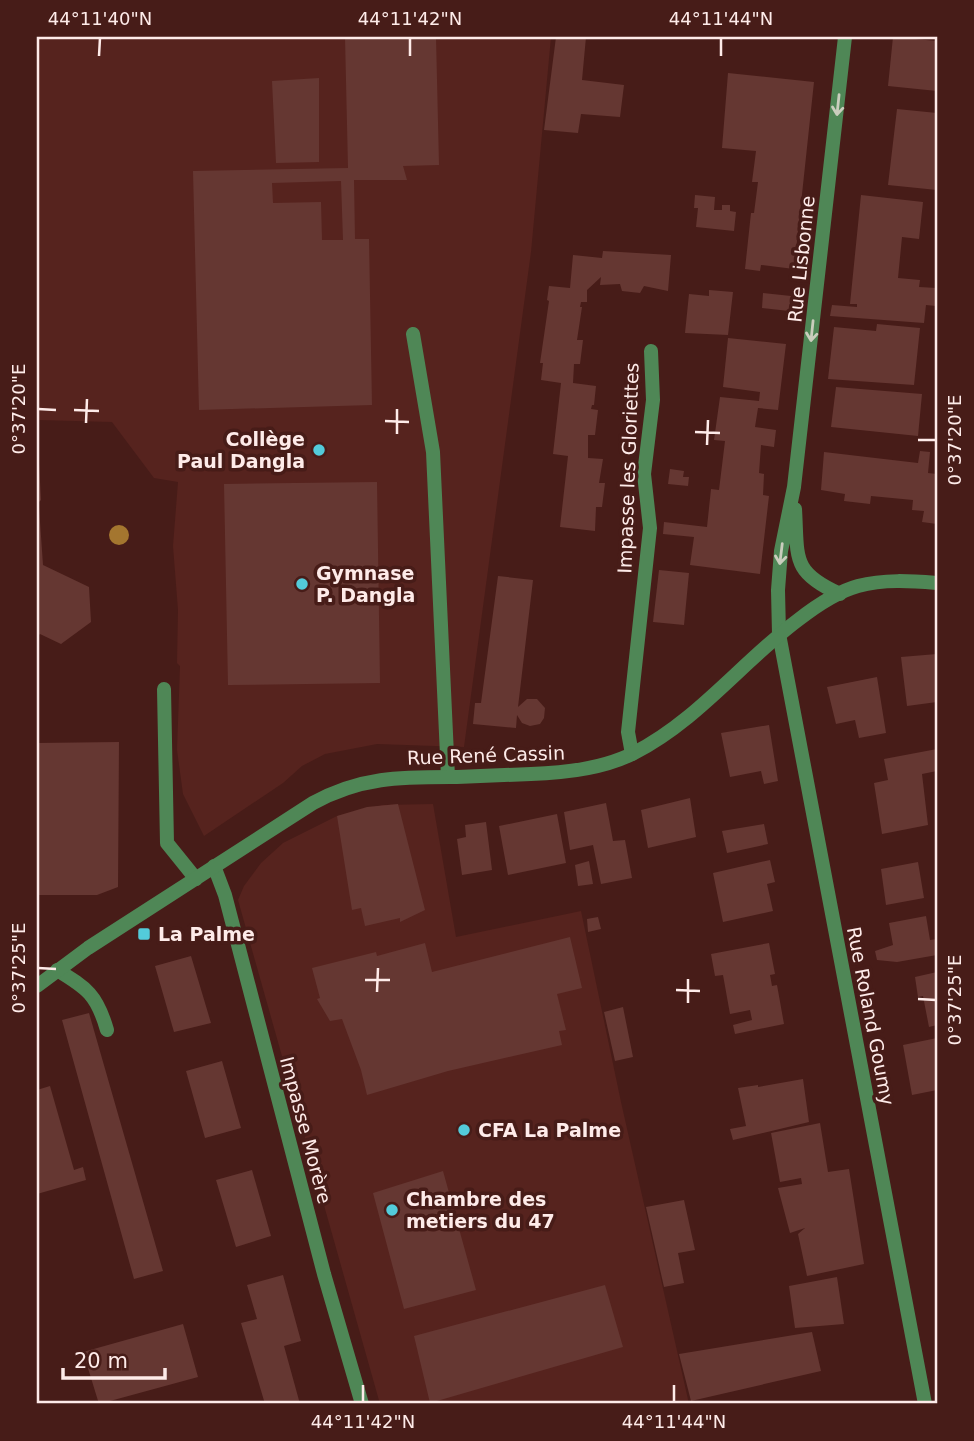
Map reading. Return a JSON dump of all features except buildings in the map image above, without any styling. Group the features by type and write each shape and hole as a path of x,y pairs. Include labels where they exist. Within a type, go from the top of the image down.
{"street":[{"name":"Rue Lisbonne","path":"779,634 781,551 794,486 845,37"},
{"path":"414,334 433,452 448,777"},
{"name":"Impasse les Gloriettes","path":"632,754 628,732 649,528 644,474 653,400 651,351"},
{"name":"Rue Lisbonne","path":"794,486 798,556 805,573 819,584 840,594"},
{"name":"Rue René Cassin","path":"37,986 214,866 334,791 387,778 557,773 585,769 632,754 666,734 696,711 755,653 820,604 857,587 898,580 937,583"},
{"name":"Rue Roland Goumy","path":"779,634 925,1404"},
{"path":"164,689 167,843 196,879"},
{"name":"Impasse Morère","path":"214,866 225,895 324,1274 362,1404"},
{"path":"57,970 86,988 101,1008 107,1030"}],"shaded area":[{"name":"Collège Paul Dangla","path":"37,37 551,37 531,252 464,747 377,744 325,754 302,766 283,783 204,836 183,794 177,750 180,666 177,663 178,610 173,546 178,482 154,478 112,422 37,420"},
{"name":"CFA La Palme","path":"433,804 456,937 581,911 689,1404 380,1404 238,900 244,886 261,863 283,843 337,816 383,805"}],"place":[{"name":"Collège Paul Dangla","path":"319,450"},
{"name":"Gymnase P. Dangla","path":"302,584"},
{"name":"La Palme","path":"144,934"},
{"name":"CFA La Palme","path":"464,1130"},
{"name":"Chambre des metiers du 47","path":"392,1210"}]}
